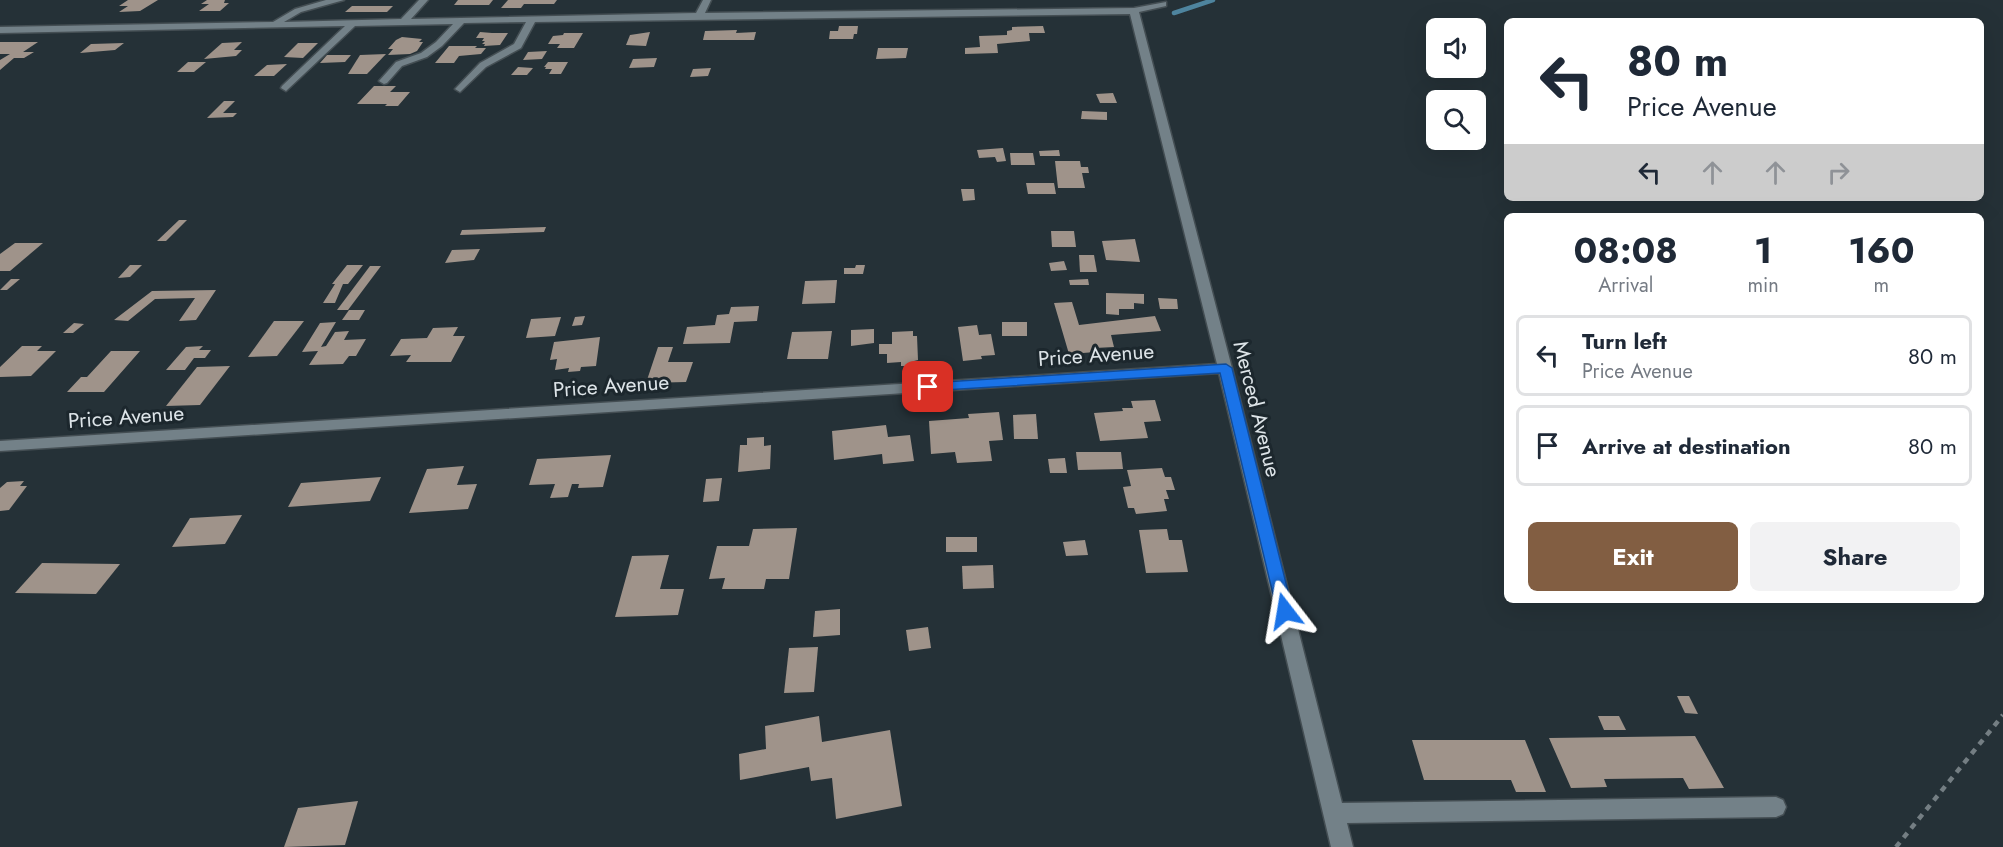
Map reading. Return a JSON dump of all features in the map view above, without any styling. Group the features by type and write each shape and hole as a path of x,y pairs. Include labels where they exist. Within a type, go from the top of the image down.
{"street":[{"path":"276,24 302,9 340,0"},
{"path":"403,22 424,0"},
{"path":"699,16 707,0"},
{"path":"850,14 856,4"},
{"path":"0,30 699,16 1134,11 1163,4"},
{"name":"Merced Avenue","path":"1134,11 1226,368 1342,847"},
{"path":"460,89 483,65 519,46 532,19"},
{"path":"384,81 399,64 424,55 439,44 461,21"},
{"path":"286,88 353,23"},
{"name":"Price Avenue","path":"0,446 1226,368"},
{"path":"1334,813 1776,807"}],"path":[{"path":"1896,847 2003,715"}],"building":[{"path":"128,0 158,0 140,11 119,12 128,6 119,6"},
{"path":"207,0 225,0 224,3 229,3 220,11 199,11 209,4 201,4"},
{"path":"458,0 493,0 489,5 454,5"},
{"path":"508,0 557,0 554,4 524,4 521,8 501,8"},
{"path":"352,6 393,6 387,12 345,12"},
{"path":"839,26 858,26 857,34 854,34 853,39 829,39 830,31 838,31"},
{"path":"1043,26 1045,33 1029,33 1030,41 997,44 998,53 965,54 965,48 980,47 979,36 1007,35 1007,31 1012,30 1012,27"},
{"path":"737,30 736,33 756,32 754,40 703,40 705,31"},
{"path":"480,32 508,33 500,45 484,46 485,44 482,44 485,41 482,41 484,38 476,38"},
{"path":"650,32 646,46 626,45 630,35"},
{"path":"564,33 583,33 574,48 557,48 560,44 548,44 553,36"},
{"path":"402,37 422,39 419,42 423,42 417,51 410,54 388,55 393,49 388,49"},
{"path":"0,42 38,42 23,52 34,52 24,58 14,58 0,70 0,60 10,54 0,54"},
{"path":"242,42 234,50 242,50 236,56 204,59 222,43"},
{"path":"124,43 115,50 80,53 91,44"},
{"path":"298,43 318,43 303,58 284,57"},
{"path":"449,46 486,48 481,54 459,56 454,63 435,63"},
{"path":"878,48 908,48 906,58 876,59"},
{"path":"547,51 542,59 523,60 528,52"},
{"path":"386,54 367,74 348,74 360,55"},
{"path":"327,55 351,55 345,62 320,63"},
{"path":"657,58 654,67 629,68 633,59"},
{"path":"188,62 206,62 194,72 177,72"},
{"path":"548,62 568,62 561,74 549,74 552,69 544,67"},
{"path":"287,64 274,76 254,76 267,65"},
{"path":"518,67 533,68 527,75 511,75"},
{"path":"711,68 708,76 690,77 693,69"},
{"path":"374,86 396,86 390,92 410,92 398,106 357,104"},
{"path":"1113,93 1117,103 1100,103 1096,94"},
{"path":"224,101 235,101 223,113 237,113 233,117 207,118"},
{"path":"1082,111 1107,112 1107,120 1081,119"},
{"path":"1003,148 1006,161 997,162 995,157 979,158 977,150"},
{"path":"1059,150 1060,156 1040,156 1039,151"},
{"path":"1010,153 1033,153 1035,165 1011,165"},
{"path":"1055,161 1080,161 1081,167 1088,167 1089,173 1082,173 1085,188 1058,188"},
{"path":"1026,183 1054,183 1056,194 1028,194"},
{"path":"961,189 974,189 975,200 963,201"},
{"path":"179,220 187,220 166,241 157,241"},
{"path":"546,227 544,232 460,235 462,230"},
{"path":"1051,231 1074,231 1076,247 1052,247"},
{"path":"1135,239 1140,262 1106,260 1102,241"},
{"path":"15,243 43,243 10,271 0,271 0,254"},
{"path":"480,249 474,260 445,263 452,250"},
{"path":"1079,255 1094,255 1097,272 1080,272"},
{"path":"1064,261 1067,270 1051,271 1049,263"},
{"path":"130,265 142,265 130,277 118,278"},
{"path":"347,265 363,265 348,284 343,284 335,303 323,303 335,284 332,284"},
{"path":"856,265 865,265 863,274 844,274 844,268 855,268"},
{"path":"370,266 381,266 348,310 337,310"},
{"path":"11,279 20,279 7,290 0,290"},
{"path":"1088,279 1089,285 1070,285 1069,280"},
{"path":"837,280 835,303 802,304 805,281"},
{"path":"216,290 196,320 179,321 195,298 155,299 128,321 114,320 152,291"},
{"path":"1106,293 1144,294 1144,304 1134,303 1134,309 1119,309 1119,315 1106,314"},
{"path":"1158,298 1177,299 1178,309 1160,309"},
{"path":"1072,302 1079,325 1155,316 1161,331 1111,335 1114,347 1095,348 1096,352 1069,354 1054,303"},
{"path":"759,306 757,321 734,322 730,343 683,344 687,327 715,325 717,315 729,314 731,307"},
{"path":"349,310 365,310 359,320 342,320"},
{"path":"585,316 582,325 572,326 575,317"},
{"path":"561,317 555,336 526,338 531,319"},
{"path":"274,321 304,321 277,356 248,357"},
{"path":"336,322 321,347 326,346 335,332 349,331 344,340 366,339 356,356 349,356 343,364 309,365 318,351 302,352 320,323"},
{"path":"1002,322 1027,322 1027,336 1002,336"},
{"path":"74,323 84,324 73,333 63,333"},
{"path":"977,325 979,335 991,334 995,355 963,361 958,327"},
{"path":"458,327 453,336 465,336 451,362 406,362 411,355 390,356 401,339 427,338 433,328"},
{"path":"874,329 874,343 851,346 851,330"},
{"path":"832,331 828,359 787,359 792,332"},
{"path":"913,331 913,336 917,336 918,360 914,361 914,366 901,366 901,362 887,363 887,354 879,354 879,344 892,344 892,332"},
{"path":"600,337 596,366 581,367 580,371 568,372 569,368 555,370 557,359 550,360 554,342"},
{"path":"22,346 42,346 37,351 56,351 31,376 0,377 0,367"},
{"path":"203,346 199,350 211,350 205,358 194,358 185,370 166,370 186,347"},
{"path":"658,347 673,347 668,362 693,362 686,382 646,383"},
{"path":"111,351 140,351 104,392 67,392 81,377 87,377"},
{"path":"230,366 200,405 166,406 197,367"},
{"path":"1155,400 1161,421 1144,422 1148,438 1100,441 1094,413 1123,411 1122,408 1133,408 1131,401"},
{"path":"999,412 1003,440 989,441 992,461 957,463 955,452 931,454 929,421 969,418 968,414"},
{"path":"1036,414 1038,439 1014,439 1013,415"},
{"path":"886,425 888,437 910,435 914,461 883,464 882,454 834,460 832,431"},
{"path":"764,437 764,446 771,445 770,469 738,472 740,445 747,445 747,438"},
{"path":"1076,452 1121,452 1123,469 1078,470"},
{"path":"611,455 603,487 578,488 579,484 572,484 568,497 550,498 555,484 529,485 537,459"},
{"path":"1065,458 1067,473 1050,473 1048,459"},
{"path":"464,466 457,485 477,484 468,509 409,513 427,469"},
{"path":"1162,468 1165,477 1171,477 1175,490 1166,490 1169,499 1164,499 1167,511 1136,514 1134,508 1128,508 1123,487 1131,486 1127,470"},
{"path":"381,477 370,501 288,507 301,483"},
{"path":"722,478 719,501 703,502 706,479"},
{"path":"24,481 20,486 27,486 9,510 0,511 0,488 7,482"},
{"path":"242,515 225,544 172,547 190,518"},
{"path":"797,528 789,579 766,579 764,589 722,589 725,578 709,579 717,546 749,546 753,529"},
{"path":"1167,529 1169,540 1182,540 1188,572 1146,573 1139,530"},
{"path":"946,537 977,537 977,552 946,552"},
{"path":"1085,540 1088,555 1066,556 1063,542"},
{"path":"669,555 660,589 684,589 678,615 615,617 632,556"},
{"path":"42,563 120,564 96,594 15,593"},
{"path":"993,565 994,588 963,589 962,566"},
{"path":"840,609 840,635 813,637 815,611"},
{"path":"928,627 931,648 909,651 906,630"},
{"path":"818,647 814,692 784,693 789,648"},
{"path":"1677,696 1689,696 1698,714 1685,713"},
{"path":"819,716 822,742 890,730 902,806 836,819 832,778 811,781 809,767 740,780 739,754 766,749 765,726"},
{"path":"1598,716 1619,716 1626,730 1604,730"},
{"path":"1695,736 1724,788 1689,789 1683,778 1604,779 1607,787 1571,788 1549,738"},
{"path":"1412,740 1525,740 1546,792 1516,792 1511,780 1424,780"},
{"path":"358,801 345,845 284,847 298,808"}],"waterway":[{"path":"1174,13 1213,0"}],"route":[{"path":"928,387 1226,368 1285,611"}]}
